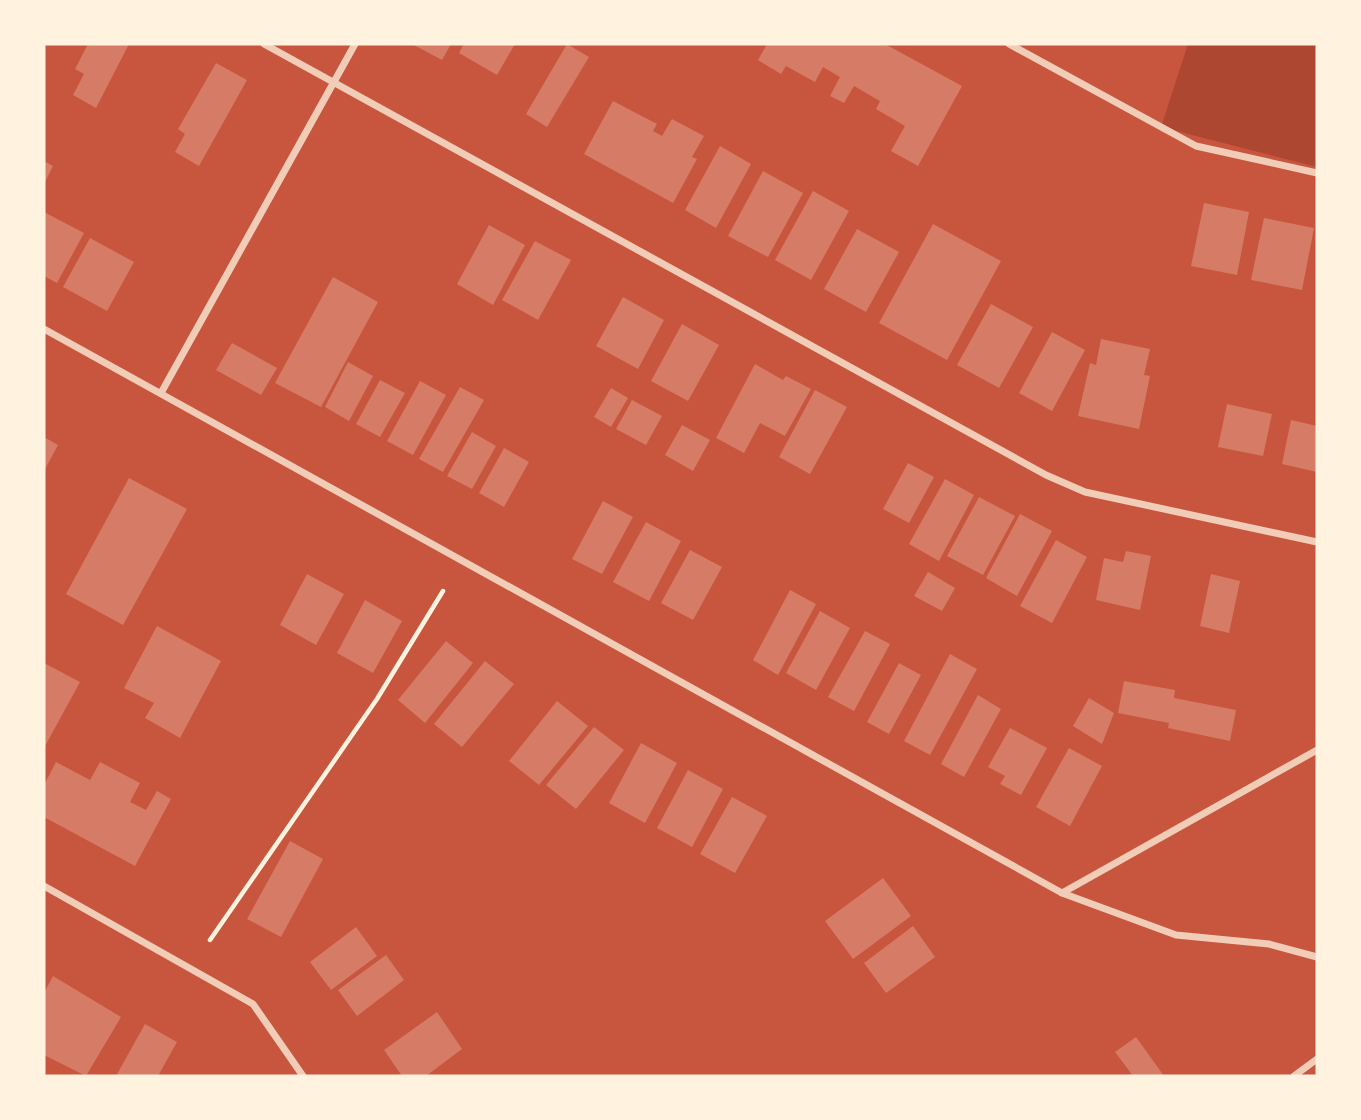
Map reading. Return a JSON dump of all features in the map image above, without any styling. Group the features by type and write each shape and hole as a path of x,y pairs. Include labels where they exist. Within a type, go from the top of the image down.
{"street":[{"path":"264,44 1046,475 1085,492 1317,542"},
{"path":"161,393 355,44"},
{"path":"1009,44 1196,146 1317,173"},
{"path":"44,329 1062,893 1176,935 1269,944 1317,957"},
{"path":"1062,893 1317,750"},
{"path":"44,886 253,1004 303,1076"},
{"path":"1294,1076 1317,1059"}],"path":[{"path":"210,940 377,699 443,591"}],"shaded area":[{"path":"1188,44 1317,44 1317,167 1161,127"}],"building":[{"path":"88,44 129,44 96,108 73,95 84,74 75,69"},
{"path":"412,44 451,44 442,60"},
{"path":"464,44 515,44 497,75 459,53"},
{"path":"567,44 589,57 547,127 526,114"},
{"path":"767,44 885,44 962,86 918,166 891,151 905,126 876,109 880,101 854,86 844,103 830,96 840,77 823,67 815,82 786,66 781,74 758,60"},
{"path":"216,63 247,80 199,166 175,152 185,134 178,129"},
{"path":"613,101 657,124 653,131 662,136 672,119 704,136 692,157 697,159 673,203 584,154"},
{"path":"720,146 751,164 716,228 685,210"},
{"path":"44,161 53,166 44,184"},
{"path":"763,171 803,193 768,257 728,236"},
{"path":"813,191 849,211 811,280 775,260"},
{"path":"1204,203 1249,212 1237,275 1191,266"},
{"path":"44,212 84,233 57,283 44,276"},
{"path":"1264,218 1314,228 1302,290 1251,280"},
{"path":"933,224 1001,261 947,360 879,323"},
{"path":"489,225 525,245 493,305 457,284"},
{"path":"857,229 899,252 866,312 824,289"},
{"path":"90,238 134,262 107,311 63,287"},
{"path":"535,241 571,260 538,320 502,300"},
{"path":"333,277 378,302 321,407 275,383"},
{"path":"623,297 664,320 638,369 596,346"},
{"path":"991,304 1033,327 999,388 957,365"},
{"path":"682,324 719,345 688,401 651,381"},
{"path":"1052,332 1085,350 1052,411 1019,393"},
{"path":"1101,339 1150,349 1144,375 1150,376 1139,429 1078,416 1090,363 1096,365"},
{"path":"232,343 277,368 261,395 216,370"},
{"path":"348,362 373,376 349,421 325,407"},
{"path":"755,364 783,380 786,376 811,389 785,436 760,423 744,453 716,438"},
{"path":"380,380 405,393 380,437 356,424"},
{"path":"420,381 446,395 413,455 387,441"},
{"path":"460,387 484,400 443,472 419,459"},
{"path":"611,388 628,398 611,427 594,417"},
{"path":"815,390 847,407 810,474 779,457"},
{"path":"632,400 662,416 646,445 616,429"},
{"path":"1227,404 1272,414 1263,456 1218,447"},
{"path":"1291,420 1317,426 1317,472 1282,464"},
{"path":"682,425 710,440 693,471 665,455"},
{"path":"472,432 496,446 472,489 447,476"},
{"path":"44,437 58,445 44,471"},
{"path":"504,448 529,462 504,507 479,493"},
{"path":"908,463 934,477 909,523 883,509"},
{"path":"129,478 187,509 123,625 66,594"},
{"path":"945,479 974,495 939,561 909,544"},
{"path":"979,497 1015,516 983,575 947,556"},
{"path":"603,501 633,517 602,574 572,559"},
{"path":"1020,514 1052,531 1017,596 986,578"},
{"path":"646,522 681,541 649,601 613,582"},
{"path":"1056,540 1087,557 1052,623 1020,606"},
{"path":"690,550 722,567 693,620 661,603"},
{"path":"1126,551 1151,556 1140,610 1096,600 1104,558 1123,562"},
{"path":"928,572 955,588 942,611 914,596"},
{"path":"307,574 344,594 316,645 280,625"},
{"path":"1211,574 1240,581 1229,633 1200,626"},
{"path":"790,590 816,604 778,675 753,660"},
{"path":"365,600 402,621 373,673 337,653"},
{"path":"820,611 850,628 816,690 786,673"},
{"path":"157,626 221,661 180,738 145,718 154,703 124,688"},
{"path":"865,631 890,644 854,711 828,697"},
{"path":"446,641 473,663 425,723 398,700"},
{"path":"950,654 977,669 930,755 904,741"},
{"path":"485,661 514,684 462,747 434,724"},
{"path":"44,663 80,682 44,748"},
{"path":"899,663 921,675 889,734 867,722"},
{"path":"1124,681 1175,690 1174,698 1236,710 1230,741 1168,728 1169,723 1118,713"},
{"path":"978,695 1001,709 964,777 941,764"},
{"path":"1089,698 1114,713 1102,744 1073,726"},
{"path":"557,701 588,726 539,785 509,761"},
{"path":"594,727 624,750 576,809 546,785"},
{"path":"1010,728 1047,748 1021,795 1000,784 1005,776 988,767"},
{"path":"641,743 677,763 645,823 609,803"},
{"path":"1069,748 1102,766 1070,826 1036,807"},
{"path":"56,762 90,780 100,762 140,783 130,802 146,810 157,791 171,799 135,866 44,817 44,785"},
{"path":"688,770 723,789 692,847 657,828"},
{"path":"732,797 767,816 735,873 700,854"},
{"path":"290,841 323,859 281,937 247,919"},
{"path":"883,878 911,916 853,959 825,921"},
{"path":"913,926 935,957 886,993 864,963"},
{"path":"356,927 377,956 331,990 310,962"},
{"path":"386,955 404,980 357,1016 338,990"},
{"path":"53,976 121,1017 86,1076 44,1055 44,993"},
{"path":"437,1012 462,1049 426,1076 402,1076 384,1050"},
{"path":"145,1024 177,1042 158,1076 116,1076"},
{"path":"1136,1037 1164,1076 1133,1076 1115,1052"}]}
